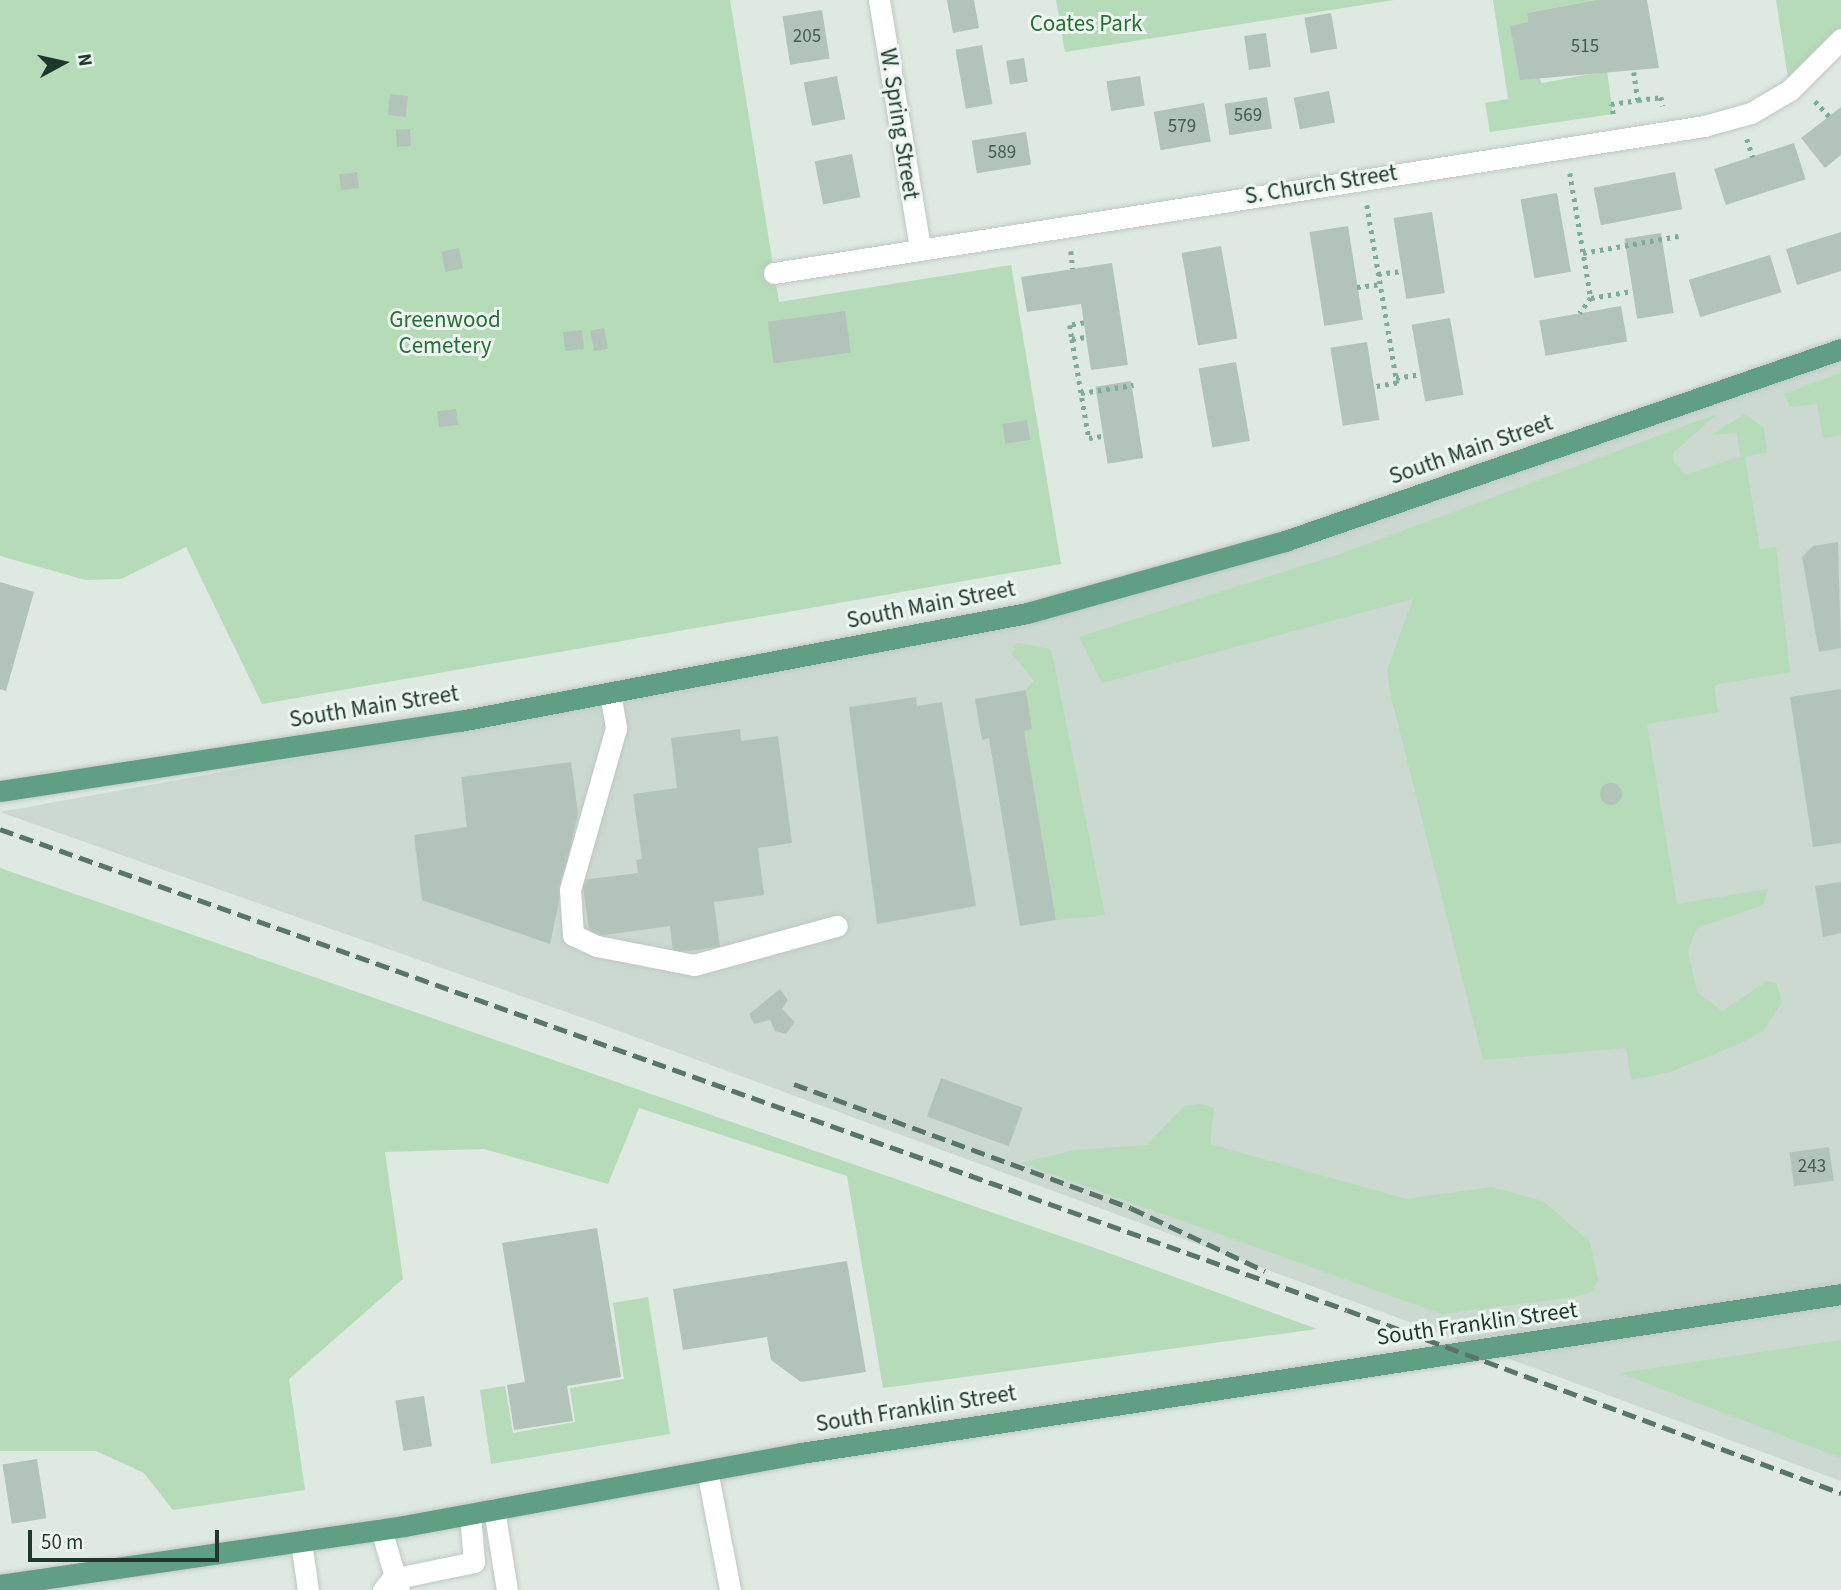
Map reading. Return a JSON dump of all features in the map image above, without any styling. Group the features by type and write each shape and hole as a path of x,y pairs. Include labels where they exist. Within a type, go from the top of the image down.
{"main road":[{"name":"South Main Street","path":"0,791 610,693 1027,613 1158,579 1841,349"},
{"name":"South Franklin Street","path":"0,1586 381,1529 707,1470 1841,1294"}],"street":[{"name":"W. Spring Street","path":"878,0 920,248"},
{"name":"S. Church Street","path":"774,273 1704,126 1751,113 1790,90 1841,39"},
{"path":"610,693 616,728 570,890 573,935 597,946 694,965 838,926"},
{"path":"707,1470 730,1590"},
{"path":"494,1509 507,1590"},
{"path":"381,1529 391,1586 474,1562 470,1514"},
{"path":"301,1542 308,1590"}],"path":[{"path":"1634,72 1637,100"},
{"path":"1612,114 1611,104 1661,97 1663,106"},
{"path":"1815,101 1829,116"},
{"path":"1747,139 1753,157"},
{"path":"1570,173 1591,298"},
{"path":"1367,205 1397,383 1374,387"},
{"path":"1583,253 1678,236"},
{"path":"1071,251 1073,269"},
{"path":"1378,274 1402,271"},
{"path":"1357,287 1380,284"},
{"path":"1580,313 1591,298 1632,291"},
{"path":"1084,323 1070,325 1072,340 1089,438 1102,436"},
{"path":"1072,340 1086,337"},
{"path":"1396,378 1420,374"},
{"path":"1082,393 1133,385"}],"shaded area":[{"path":"1841,358 1841,1481 589,1020 0,812 830,662 1096,606 1241,565"}],"green space":[{"name":"Greenwood Cemetery","path":"0,0 730,0 779,302 1011,265 1061,564 262,704 186,547 121,579 86,580 0,556"},
{"name":"Coates Park","path":"1056,0 1394,0 1065,52"},
{"path":"1493,0 1596,0 1527,13 1528,22 1511,26 1542,83 1607,71 1613,114 1490,132 1485,103 1508,99"},
{"path":"1776,0 1841,0 1841,39 1790,90"},
{"path":"1841,373 1841,435 1823,438 1817,404 1790,407 1784,394"},
{"path":"1717,414 1674,452 1673,461 1686,475 1740,456 1737,433 1711,435 1745,414 1764,428 1767,452 1745,457 1760,549 1776,547 1790,672 1714,685 1718,712 1647,724 1677,904 1768,889 1763,905 1697,928 1688,951 1697,992 1722,1011 1767,981 1777,984 1782,1002 1763,1031 1739,1044 1670,1072 1631,1080 1626,1048 1483,1060 1390,693 1387,670 1413,599 1102,683 1079,637 1343,553"},
{"path":"1017,643 1051,649 1105,915 1056,920 1024,731 1032,729 1026,690 1034,681 1012,654"},
{"path":"0,868 1109,1253 1317,1329 883,1388 847,1176 639,1108 608,1184 484,1149 385,1152 403,1279 289,1379 305,1490 173,1510 144,1473 96,1451 0,1451"},
{"path":"1201,1104 1214,1108 1210,1144 1406,1199 1491,1187 1543,1201 1590,1242 1598,1280 1591,1292 1575,1297 1442,1314 1021,1163 1075,1150 1147,1145 1184,1106"},
{"path":"648,1297 670,1434 491,1464 480,1390 505,1386 513,1433 575,1422 570,1388 624,1379 613,1303"},
{"path":"1841,1340 1841,1458 1620,1373"}],"building":[{"path":"947,0 974,0 979,28 953,33"},
{"path":"1596,0 1647,0 1659,68 1520,80 1510,26 1528,22 1527,13"},
{"path":"822,10 830,58 790,65 782,16"},
{"path":"1331,13 1337,48 1311,53 1304,18"},
{"path":"1266,33 1271,67 1249,70 1244,36"},
{"path":"982,45 992,104 966,109 955,50"},
{"path":"1024,58 1028,82 1010,85 1006,61"},
{"path":"837,76 845,119 812,126 804,82"},
{"path":"1140,76 1145,106 1111,111 1106,81"},
{"path":"1329,91 1335,122 1300,129 1294,98"},
{"path":"390,94 408,96 406,117 388,115"},
{"path":"1267,97 1272,129 1230,135 1225,104"},
{"path":"1204,103 1211,141 1161,150 1154,112"},
{"path":"1841,107 1841,155 1825,168 1801,138"},
{"path":"410,129 411,146 397,147 396,130"},
{"path":"1026,132 1031,165 977,173 972,141"},
{"path":"1794,143 1806,179 1726,205 1714,169"},
{"path":"852,154 860,197 823,204 815,161"},
{"path":"357,172 359,188 341,190 339,174"},
{"path":"1675,172 1682,209 1601,225 1594,188"},
{"path":"1557,193 1571,272 1534,278 1521,199"},
{"path":"1432,212 1445,293 1406,299 1393,218"},
{"path":"1348,226 1363,320 1324,326 1309,232"},
{"path":"1841,232 1841,271 1797,285 1786,249"},
{"path":"1661,233 1674,313 1637,319 1624,239"},
{"path":"1221,246 1237,339 1198,346 1182,253"},
{"path":"459,248 463,269 445,272 441,251"},
{"path":"1770,255 1781,292 1700,317 1689,280"},
{"path":"1112,263 1128,365 1091,370 1081,304 1027,312 1021,277"},
{"path":"1621,306 1627,341 1546,356 1539,320"},
{"path":"845,311 851,353 774,363 768,322"},
{"path":"1450,318 1464,395 1425,402 1412,325"},
{"path":"604,328 608,349 594,351 590,331"},
{"path":"582,330 584,349 565,351 563,332"},
{"path":"1367,342 1379,420 1343,426 1330,348"},
{"path":"1236,362 1250,441 1212,447 1199,369"},
{"path":"1131,381 1143,458 1108,464 1095,387"},
{"path":"456,409 458,425 439,427 437,411"},
{"path":"1027,420 1030,440 1005,444 1002,424"},
{"path":"1838,542 1841,648 1819,652 1802,557 1813,546"},
{"path":"0,582 34,592 6,691 0,689"},
{"path":"1841,689 1841,843 1813,847 1790,697"},
{"path":"1026,690 1032,729 1024,731 1056,920 1020,926 989,738 982,740 975,699"},
{"path":"916,697 917,706 942,702 976,906 877,924 849,707"},
{"path":"740,729 741,741 778,736 792,843 758,848 764,895 714,902 720,947 673,953 670,926 590,937 582,880 638,873 636,860 642,859 633,794 677,788 671,738"},
{"path":"571,762 578,813 550,944 422,900 414,835 467,827 461,777"},
{"path":"1611,783 1619,786 1622,794 1619,802 1611,805 1603,802 1600,794 1603,786"},
{"path":"1841,882 1841,933 1823,937 1815,886"},
{"path":"780,989 788,1000 782,1009 795,1022 786,1034 775,1031 770,1020 754,1024 749,1014"},
{"path":"941,1078 1023,1108 1009,1146 927,1117"},
{"path":"1829,1147 1834,1181 1794,1186 1789,1153"},
{"path":"597,1228 621,1377 567,1386 573,1421 514,1430 507,1385 525,1382 502,1243"},
{"path":"847,1261 866,1372 801,1382 771,1360 767,1337 683,1350 673,1289"},
{"path":"424,1396 432,1446 403,1451 395,1401"},
{"path":"37,1459 46,1518 12,1524 2,1464"}],"railway":[{"path":"0,829 1347,1310 1841,1493"},
{"path":"794,1084 1131,1208 1265,1271"}]}
